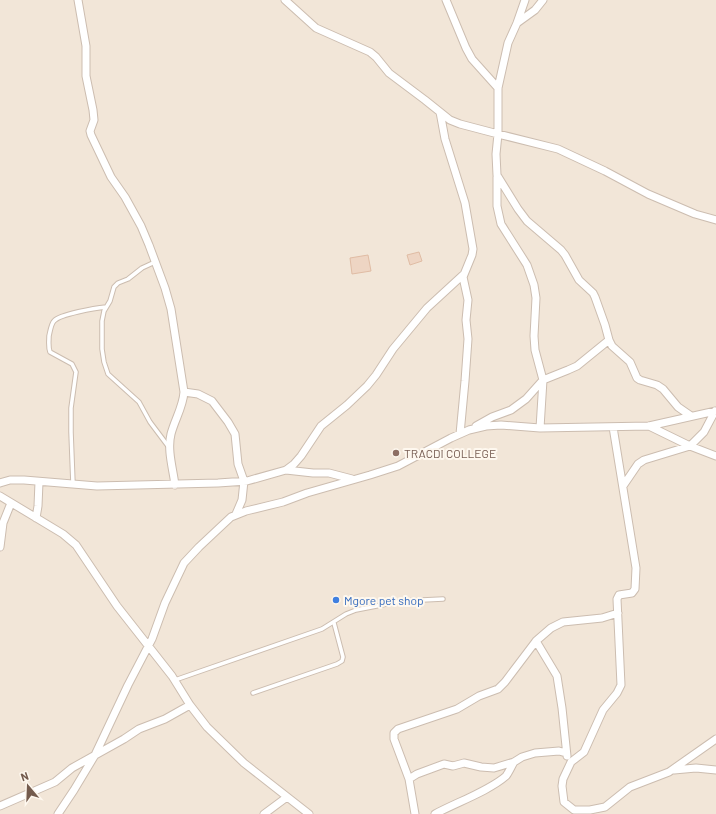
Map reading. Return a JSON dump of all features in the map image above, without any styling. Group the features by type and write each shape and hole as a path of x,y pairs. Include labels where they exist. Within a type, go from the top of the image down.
{"street":[{"path":"78,0 86,46 86,76 94,115 91,133 98,152 141,226 156,262 171,309 184,392 183,400 171,434 170,449 175,485"},
{"path":"285,0 316,28 370,52 389,73 450,120 498,134 548,145 605,171 648,194 695,214 716,220"},
{"path":"446,0 472,59 498,88"},
{"path":"525,0 508,43 498,88 498,134 496,154 497,206 501,224 527,265 534,285 536,298 534,336 535,350 543,380 540,428"},
{"path":"517,23 535,10 543,0"},
{"path":"440,112 445,139 465,203 472,240 472,255 464,274 463,282 468,300 466,320 468,339 460,434"},
{"path":"496,175 522,215 561,250 579,280 593,293 598,302 612,346 630,362 637,378 663,389 678,407 691,416"},
{"path":"286,470 301,456 321,426 347,405 367,386 400,339 427,308 464,274"},
{"path":"58,814 95,755 128,685 149,646 168,597 184,564 199,547 231,517 236,514 283,502 307,493 398,466 492,417 511,410 526,399 543,380 577,366 609,340"},
{"path":"184,392 198,394 212,401 235,434 238,464 244,481 242,500 236,514"},
{"path":"469,430 486,426 501,425 540,428 649,426 716,411"},
{"path":"623,486 638,464 644,460 690,446 704,432 716,411"},
{"path":"649,426 690,446 716,456"},
{"path":"613,427 636,568 636,589 632,593 619,595 617,599 619,659 621,672 620,689 603,710 584,752 571,762 563,779 562,786 564,802 574,810 591,812 605,807 630,788 672,770 716,739"},
{"path":"0,483 14,480 97,486 175,485 244,481 286,470 329,473 352,479"},
{"path":"36,518 39,482"},
{"path":"0,496 63,534 76,545 117,606 175,680 190,705 207,727 244,763 309,814"},
{"path":"0,547 3,523 11,503"},
{"path":"415,814 409,779 394,739 394,733 398,729 457,709 479,696 498,689 536,641 551,628 563,622 602,618 618,613"},
{"path":"536,641 557,676 562,708 566,753 571,762"},
{"path":"0,806 55,782 72,768 118,743 143,727 165,719 190,705"},
{"path":"409,779 416,774 444,764 453,766 464,764 487,768 500,767 535,753 559,751 566,753"},
{"path":"435,814 479,793 500,780 507,775 514,762"},
{"path":"672,770 696,768 716,770"},
{"path":"264,814 287,798"}],"lane":[{"path":"156,262 142,268 128,279 114,287 110,301 104,311 102,321 102,349 107,371 139,402 150,422 170,449"},
{"path":"73,484 70,432 71,408 76,372 72,364 50,352 48,347 49,337 52,323 56,319 85,309 106,307"},
{"path":"175,680 311,633 334,623 346,614 369,607 402,601 443,599"},
{"path":"253,693 342,661 343,657 334,623"}],"shaded area":[{"path":"0,0 716,0 716,814 0,814"}],"building":[{"path":"419,252 422,261 410,265 407,255"},
{"path":"368,255 371,271 352,274 350,258"}],"place":[{"name":"TRACDI COLLEGE","path":"396,453"},
{"name":"Mgore pet shop","path":"336,600"}]}
